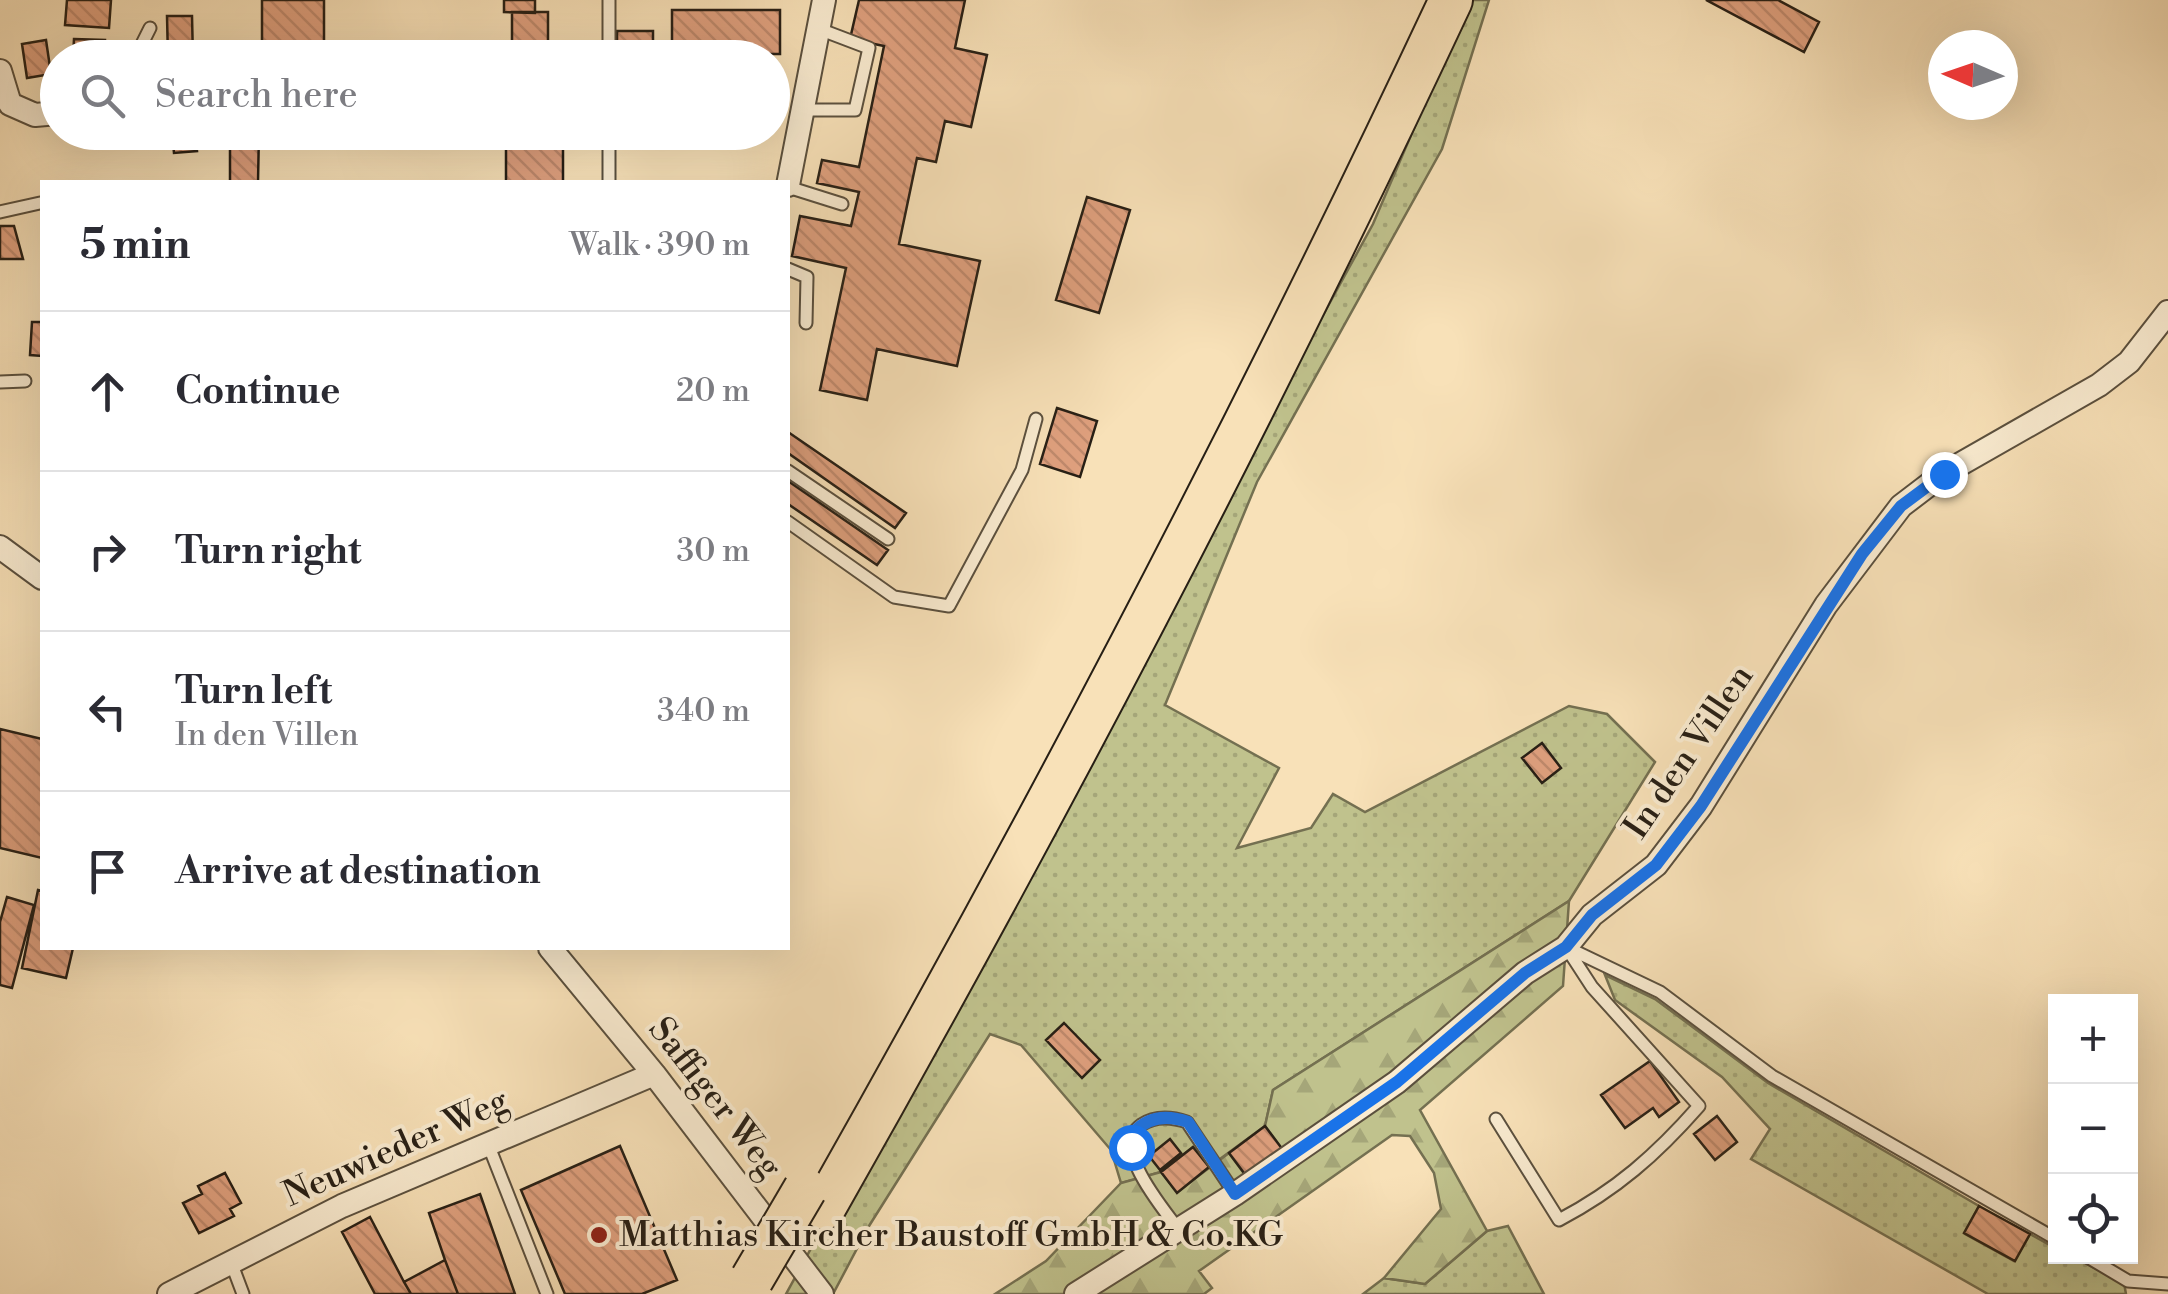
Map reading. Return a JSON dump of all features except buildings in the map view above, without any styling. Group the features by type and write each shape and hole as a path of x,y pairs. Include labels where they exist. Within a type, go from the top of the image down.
{"highway":[{"path":"814,1198 1081,690 1321,214 1422,0"},
{"path":"757,1289 1102,707 1355,205 1451,0"}],"street":[{"path":"789,180 824,0"},
{"path":"0,70 10,104 40,115"},
{"name":"In den Villen","path":"1076,1294 1235,1194 1397,1082 1525,973 1566,947 1592,915 1656,865 1701,806 1826,605 1901,506 1944,474 2100,384 2129,362 2168,312"},
{"path":"0,547 40,577"},
{"name":"Saffiger Weg","path":"552,950 654,1074 822,1294"},
{"name":"Neuwieder Weg","path":"169,1294 342,1206 654,1074"}],"lane":[{"path":"609,0 609,40"},
{"path":"144,40 150,28"},
{"path":"804,110 855,110 869,48 819,29"},
{"path":"609,150 609,180"},
{"path":"790,187 842,204"},
{"path":"0,212 40,203"},
{"path":"790,270 807,277 806,322"},
{"path":"0,382 26,381"},
{"path":"790,523 894,597 949,606 1022,470 1036,419"},
{"path":"790,472 888,539"},
{"path":"1496,1119 1559,1220 1606,1195 1652,1159 1699,1106 1592,987 1566,947"},
{"path":"1566,947 1660,992 1772,1076 2048,1234"},
{"path":"1178,1230 1132,1158 1131,1140 1139,1126 1162,1117 1188,1122 1235,1194"},
{"path":"488,1144 548,1294"},
{"path":"231,1262 243,1294"},
{"path":"2097,1264 2130,1287 2168,1284"}],"green space":[{"path":"1469,0 1489,0 1442,149 1257,482 1165,705 1279,768 1237,848 1311,828 1333,794 1365,812 1569,706 1607,714 1655,762 1569,901 1273,1090 1265,1126 1209,1167 1193,1147 1161,1172 1121,1183 1111,1150 1021,1045 990,1034 869,1226 833,1294 786,1294 1373,224"},
{"path":"1569,901 1563,986 1420,1110 1487,1231 1425,1284 1384,1278 1441,1209 1434,1173 1410,1136 1392,1135 1199,1271 1212,1288 1204,1294 995,1294 1046,1261 1121,1183 1161,1172 1177,1192 1229,1153 1246,1176 1282,1150 1265,1126 1273,1090"},
{"path":"1605,975 1655,999 1768,1083 1979,1206 1965,1234 2014,1261 2030,1234 2048,1244 2048,1264 2087,1264 2124,1283 2126,1294 1988,1294 1751,1159 1770,1129 1722,1077 1615,1000"},
{"path":"1508,1226 1544,1294 1363,1294 1384,1278 1425,1284 1487,1231"}],"place":[{"name":"Matthias Kircher Baustoff GmbH & Co.KG","path":"599,1235"}],"route":[{"path":"1131,1147 1134,1132 1149,1121 1162,1117 1188,1122 1235,1194 1397,1082 1525,973 1566,947 1592,915 1656,865 1701,806 1862,554 1901,506 1944,474"}]}
